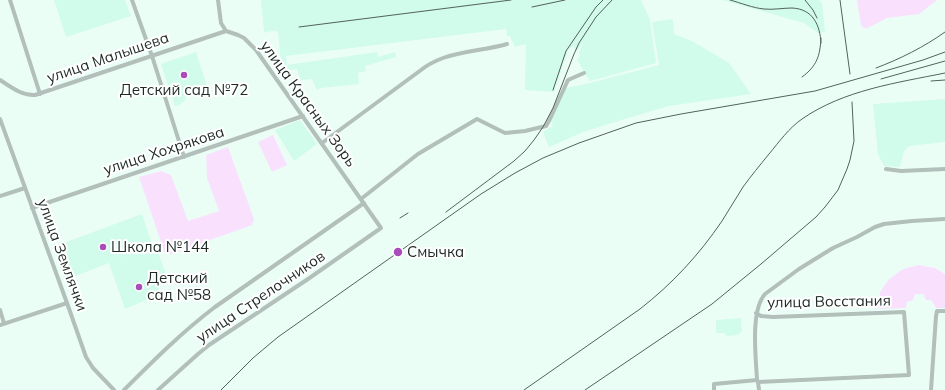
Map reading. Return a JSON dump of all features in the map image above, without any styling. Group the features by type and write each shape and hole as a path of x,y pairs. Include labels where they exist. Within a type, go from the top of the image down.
{"street":[{"path":"10,0 40,94"},
{"path":"132,0 152,56 184,157"},
{"path":"218,0 221,23 226,31"},
{"name":"улица Малышева","path":"0,80 22,94 31,96 226,31"},
{"name":"улица Красных Зорь","path":"226,31 244,38 256,50 381,228"},
{"path":"322,143 436,60 448,56 507,44"},
{"path":"361,199 418,154 477,119 504,133 526,131 547,125 568,80 584,73"},
{"name":"улица Хохрякова","path":"32,208 303,116"},
{"name":"улица Землячки","path":"0,119 2,130 25,188 88,361 114,390"},
{"path":"886,169 901,171 945,169"},
{"path":"0,196 25,188"},
{"path":"124,390 155,359 215,307 364,203"},
{"path":"759,390 755,328 756,313 762,296 799,269 828,252 857,238 870,229 884,224 945,219"},
{"name":"улица Стрелочников","path":"158,390 201,351 381,228"},
{"path":"0,310 2,324 67,303"},
{"path":"931,390 936,316 937,311 945,311"},
{"name":"улица Восстания","path":"756,313 761,316 774,317 904,312 909,376 758,381"},
{"path":"714,390 714,384 758,381"}],"shaded area":[{"path":"54,0 125,0 131,16 66,37"},
{"path":"261,0 641,0 650,20 656,63 590,81 577,60 580,56 579,52 585,39 577,52 573,46 568,50 554,92 525,90 526,44 515,47 510,36 507,36 506,29 286,56 287,65 377,52 378,57 395,52 396,57 365,66 366,71 358,73 359,84 321,88 317,90 312,79 301,80 297,69 282,71 278,32 264,32"},
{"path":"722,0 819,0 822,3 825,32 818,33 804,23"},
{"path":"858,0 937,0 919,14 887,18 868,28 864,28 861,25"},
{"path":"673,19 674,34 692,41 729,63 751,94 669,106 583,132 549,147 543,132 553,126 551,120 566,88 659,65 652,22"},
{"name":"Детский сад №72","path":"196,52 207,86 190,92 191,95 185,98 185,101 180,105 175,106 161,64"},
{"path":"945,99 945,142 909,146 904,151 900,167 884,166 878,154 873,104"},
{"path":"300,120 317,144 294,161 275,130"},
{"path":"273,135 287,165 272,172 258,142"},
{"path":"228,147 254,219 252,225 171,254 164,251 139,177 161,171 171,175 188,221 219,211 207,178 206,155"},
{"path":"142,214 153,247 118,260 156,247 167,277 153,297 125,309 109,263 65,280 53,247"},
{"path":"919,265 935,268 945,274 945,308 936,308 931,300 926,300 923,294 915,294 913,300 907,302 906,308 878,309 880,292 889,279 903,269"},
{"path":"741,318 742,331 738,335 726,336 725,333 716,333 716,320"}],"railway":[{"path":"299,27 511,0"},
{"path":"532,7 565,0"},
{"path":"553,90 566,51 596,7 603,0"},
{"path":"446,212 514,161 534,140 553,108 579,43 596,17 612,0"},
{"path":"730,0 751,7 771,9 792,8 805,11 817,24 821,43"},
{"path":"805,0 817,18"},
{"path":"840,0 850,74"},
{"path":"876,68 912,52 945,32"},
{"path":"802,77 811,69 817,60 821,38"},
{"path":"221,390 253,358 278,337 481,194 543,158 579,143 636,123 815,91 923,60 945,52"},
{"path":"881,79 945,61"},
{"path":"524,390 640,309 674,279 713,234 743,187 756,170 784,135 802,119 818,109 853,94 889,84 945,73"},
{"path":"931,81 945,80"},
{"path":"585,390 712,304 816,217 838,190 850,160 854,141 852,102"},
{"path":"400,218 408,213"}],"place":[{"name":"Детский сад №72","path":"184,75"},
{"name":"Школа №144","path":"103,247"},
{"name":"Смычка","path":"398,252"},
{"name":"Детский сад №58","path":"139,287"}]}
